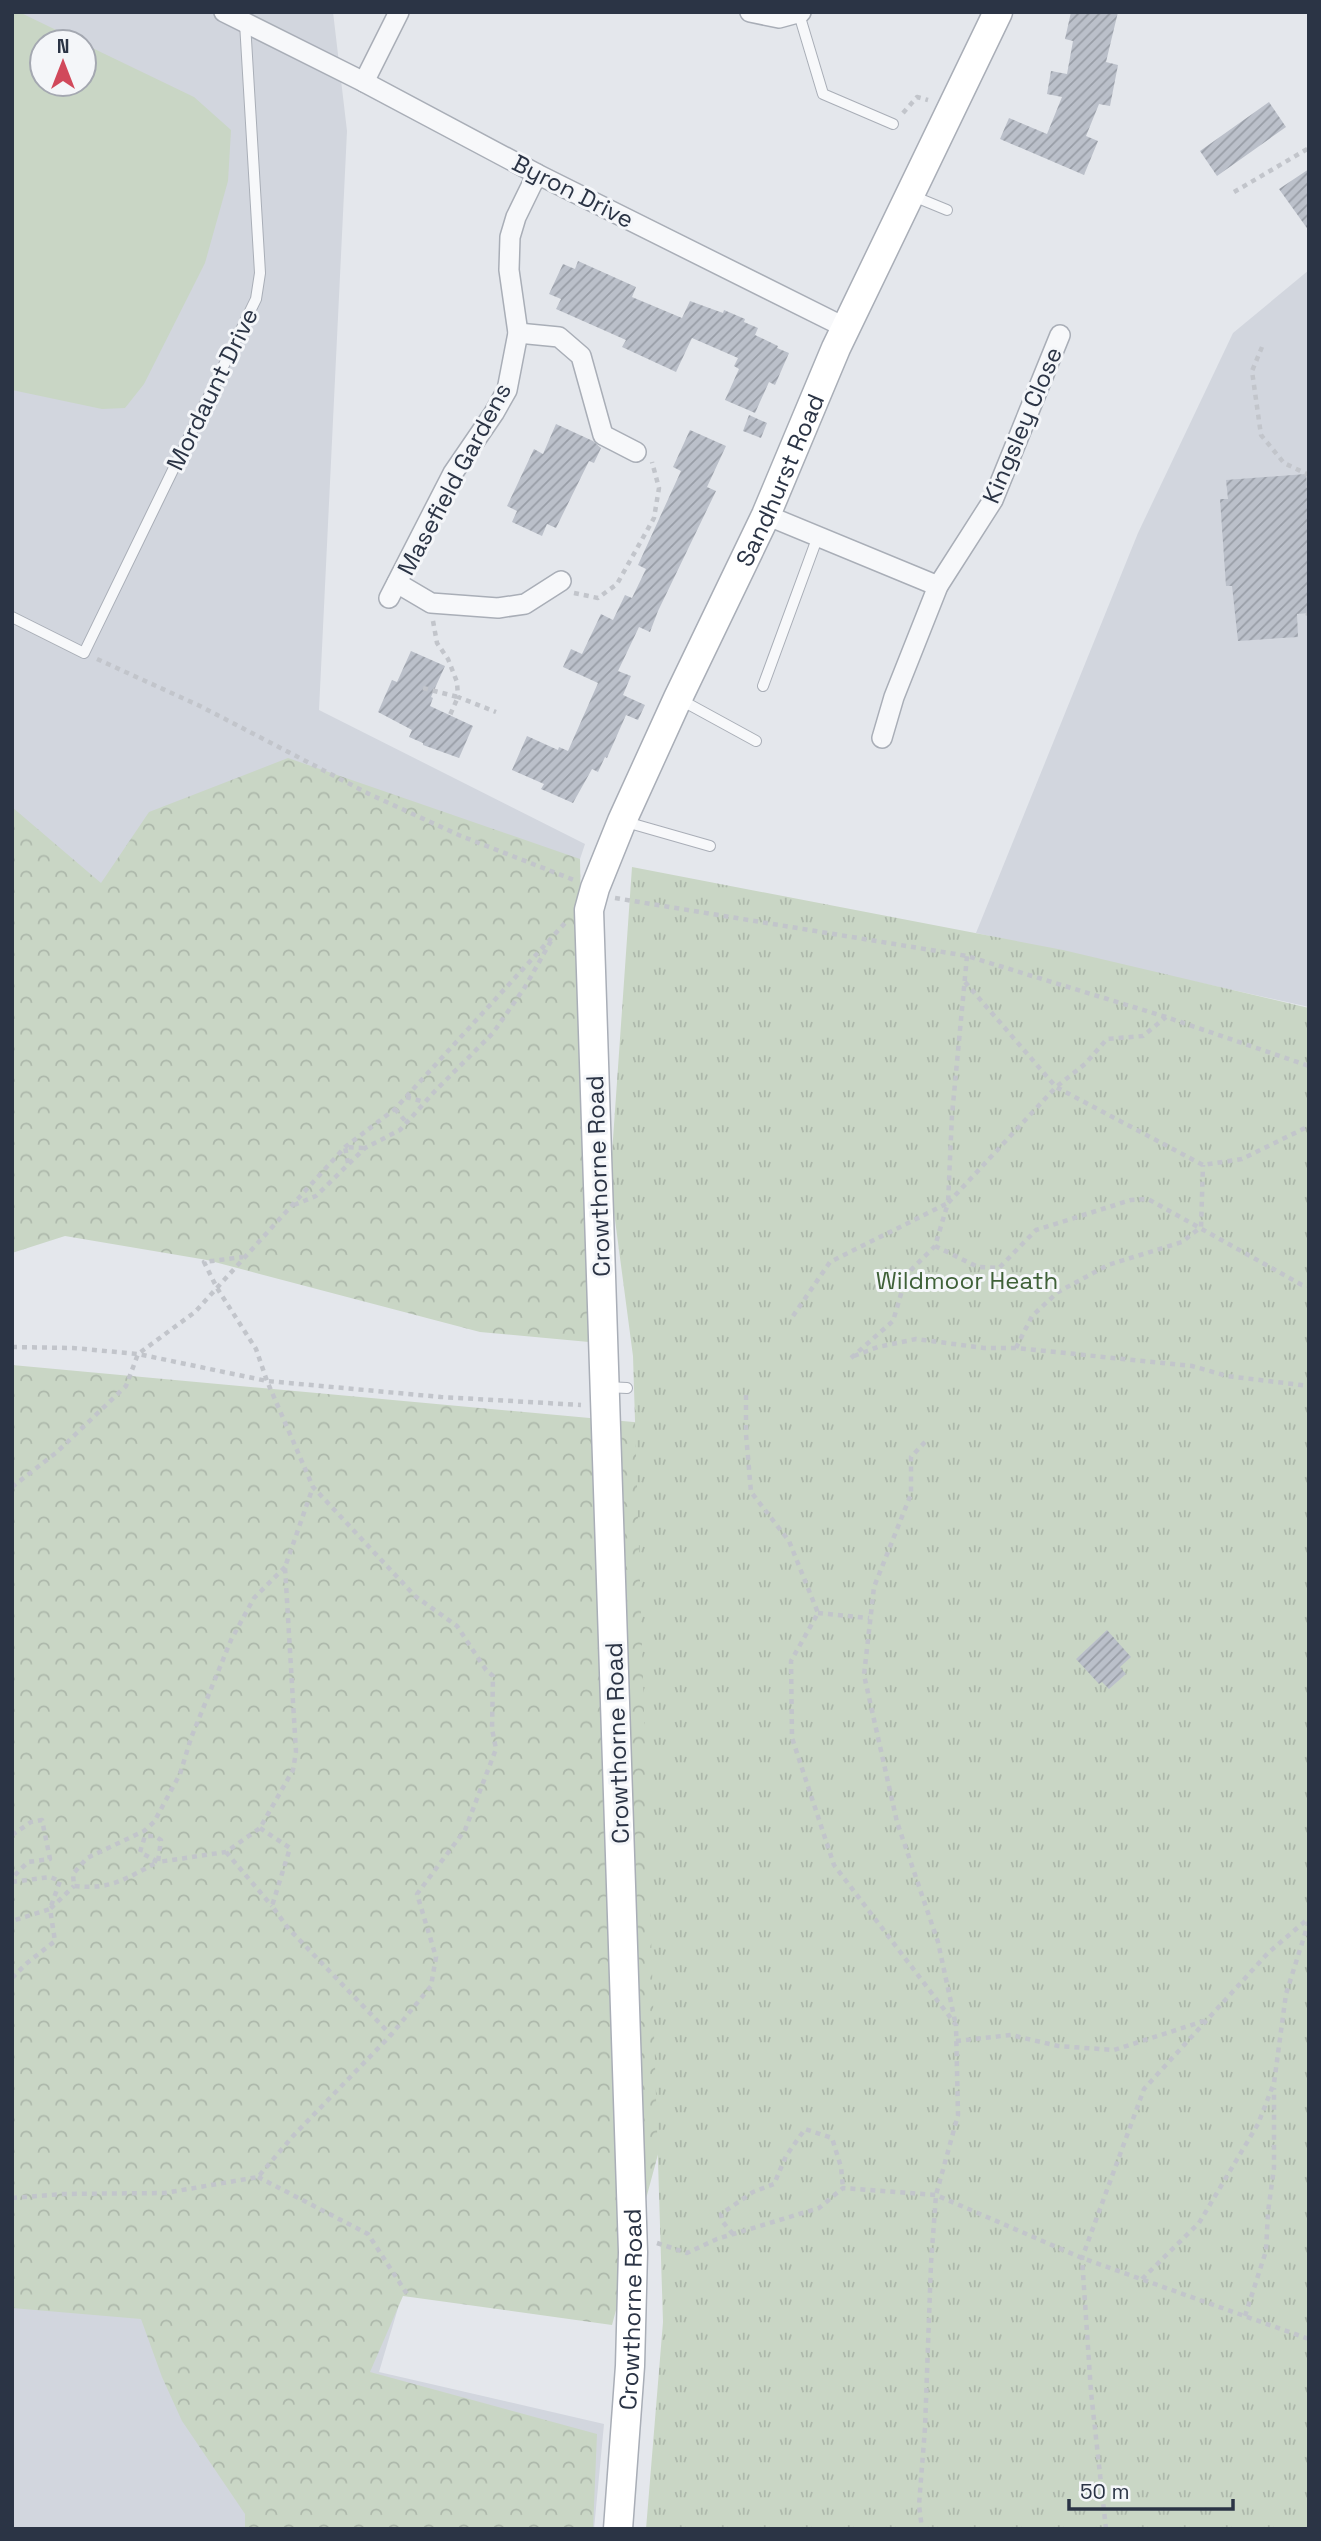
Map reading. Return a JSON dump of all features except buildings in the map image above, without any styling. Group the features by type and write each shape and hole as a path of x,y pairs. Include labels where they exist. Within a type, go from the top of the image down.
{"street":[{"name":"Byron Drive","path":"224,12 364,82 537,174 846,328"},
{"path":"364,82 399,12"},
{"path":"750,12 779,18 800,13"},
{"name":"Sandhurst Road","path":"590,956 589,910 603,892 622,821 766,515 846,328 998,12"},
{"name":"Masefield Gardens","path":"537,174 516,217 510,237 509,270 518,333 507,390 453,473 393,590 435,604 498,608 525,604 555,584"},
{"path":"518,333 559,337 581,356 603,435 636,452"},
{"name":"Kingsley Close","path":"882,738 894,697 938,586 993,500 1060,335"},
{"path":"766,515 938,586"},
{"name":"Crowthorne Road","path":"590,956 613,1394 633,2252 630,2366 618,2529"}],"lane":[{"path":"800,13 823,94 893,124"},
{"name":"Mordaunt Drive","path":"84,653 256,299 260,273 245,22"},
{"path":"909,194 947,210"},
{"path":"763,686 818,536"},
{"path":"12,617 84,653"},
{"path":"678,698 756,741"},
{"path":"622,821 710,846"}],"path":[{"path":"893,124 917,97 929,101"},
{"path":"1234,192 1309,148"},
{"path":"1262,347 1252,371 1261,435 1284,463 1309,475"},
{"path":"555,584 597,598 617,584 653,518 659,488 652,460 636,452"},
{"path":"435,604 433,621 437,643 448,659 457,682 458,697 450,715"},
{"path":"84,653 200,706 403,810 603,892 967,956 1166,1017 1309,1066"},
{"path":"422,688 458,697 496,712"},
{"path":"12,1487 57,1452 126,1386 138,1354 195,1312 345,1147 395,1109 566,923"},
{"path":"293,1206 316,1196 365,1148 391,1136 407,1123 494,1033 525,987 555,934"},
{"path":"967,956 953,1102 948,1203 935,1247 907,1274 893,1321 850,1358 878,1347 916,1339 984,1348 1016,1348 1192,1366 1227,1376 1309,1386"},
{"path":"965,981 1056,1087 1203,1165 1242,1159 1309,1126"},
{"path":"793,1316 830,1262 948,1203 1056,1087 1085,1064 1107,1038 1143,1036 1166,1017"},
{"path":"406,1097 425,1102"},
{"path":"395,1109 407,1123"},
{"path":"345,1147 365,1148"},
{"path":"345,1147 348,1164"},
{"path":"1016,1348 1031,1316 1058,1292 1108,1265 1182,1242 1200,1227 1203,1165"},
{"path":"935,1247 978,1267 999,1268 1036,1230 1131,1200 1148,1199 1266,1267 1309,1286"},
{"path":"243,1257 204,1262 217,1288 256,1349 313,1488 415,1596 457,1626 486,1670 494,1676 492,1729 496,1749 465,1830 418,1894 436,1957 430,1986 391,2035 293,2136 258,2177"},
{"path":"12,1346 138,1354 267,1381 441,1397 613,1394"},
{"path":"746,1395 751,1492 789,1541 818,1613"},
{"path":"922,2529 919,2505 936,2195 958,2115 956,2025 938,1942 897,1822 864,1675 874,1587 911,1494 911,1457 925,1442"},
{"path":"12,1921 50,1909 74,1886 96,1888 133,1877 158,1862 226,1852 260,1828 293,1770 296,1752 285,1567 313,1488"},
{"path":"74,1886 73,1874 87,1858 144,1833 154,1822 180,1774 191,1738 248,1608 254,1598 285,1567"},
{"path":"818,1613 869,1618"},
{"path":"818,1613 791,1661 792,1738 834,1865 956,2025"},
{"path":"12,1835 32,1822 42,1820 50,1859 28,1862 12,1880"},
{"path":"260,1828 290,1848 272,1906"},
{"path":"144,1833 140,1852 158,1862"},
{"path":"144,1833 161,1840 158,1862"},
{"path":"226,1852 288,1928 391,2035"},
{"path":"12,1880 50,1877 60,1881 50,1909 55,1941 12,1978"},
{"path":"1106,2529 1091,2392 1082,2258 1144,2089 1268,1953 1309,1920"},
{"path":"1245,2316 1266,2251 1276,2127 1274,2083 1286,1994 1309,1920"},
{"path":"956,2041 1011,2035 1058,2046 1114,2050 1206,2020"},
{"path":"1142,2279 1199,2222 1258,2124 1274,2083"},
{"path":"733,2234 722,2221 721,2214 752,2192 774,2184 786,2156 805,2129 832,2138 841,2167 843,2188"},
{"path":"12,2198 63,2194 165,2193 258,2177 368,2234 408,2297"},
{"path":"654,2242 687,2253 733,2234 819,2208 843,2188 936,2195 1082,2258 1309,2339"}],"shaded area":[{"path":"12,12 333,12 347,131 319,710 585,844 573,880 12,953"},
{"path":"1309,270 1309,1007 976,933 1138,533 1233,333"},
{"path":"128,2213 398,2308 379,2372 604,2424 594,2529 12,2529 12,2269"}],"green space":[{"path":"12,12 19,12 52,28 28,28 28,98 98,98 98,51 194,97 231,130 228,181 205,263 144,384 125,408 102,409 12,390"},
{"path":"288,758 580,859 589,1342 480,1332 207,1260 65,1236 12,1253 12,807 101,883 149,812"},
{"name":"Wildmoor Heath","path":"632,867 1063,950 1309,1008 1309,2529 646,2529 663,2322 633,1356 610,1182"},
{"path":"12,1365 1309,1484 1309,1990 674,2095 612,2325 403,2296 370,2372 597,2434 593,2529 245,2529 245,2514 182,2421 162,2377 141,2319 12,2308"}]}
